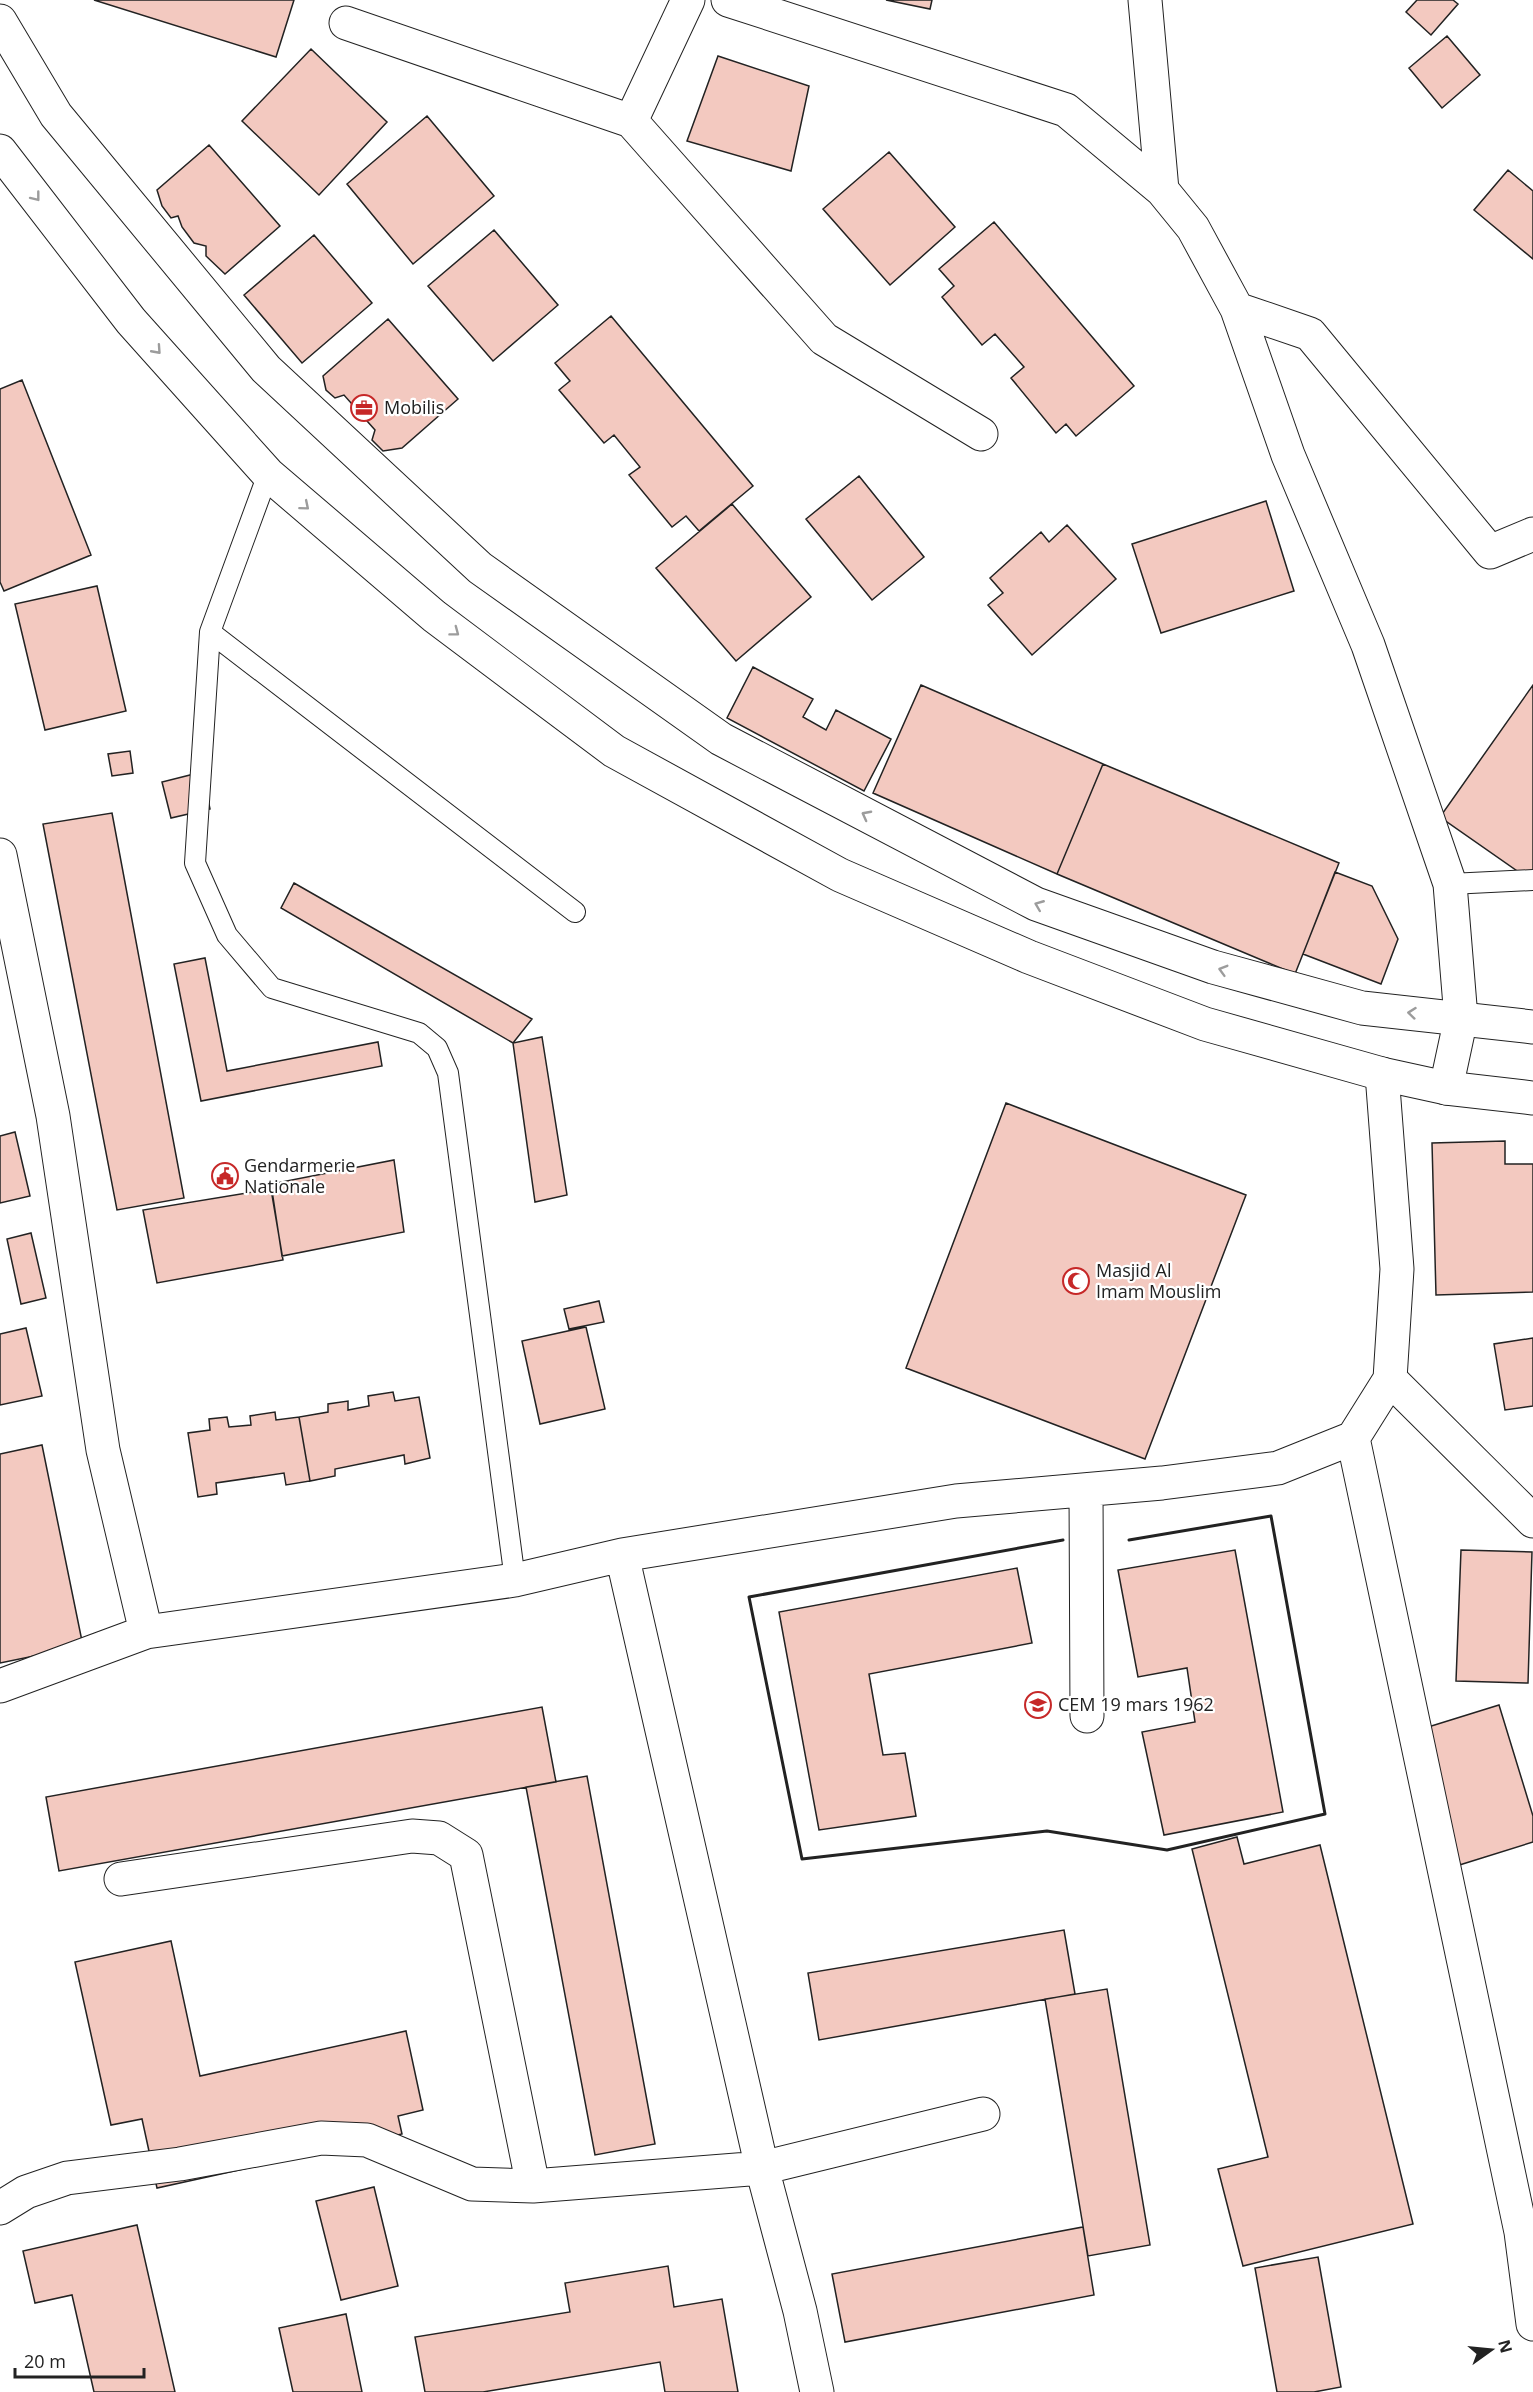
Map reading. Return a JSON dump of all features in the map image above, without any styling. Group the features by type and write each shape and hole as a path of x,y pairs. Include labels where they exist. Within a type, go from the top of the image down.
{"street":[{"path":"631,121 688,0"},
{"path":"728,0 1066,110 1162,190 1193,228 1237,309 1288,455 1368,645 1450,884 1461,1018 1446,1088"},
{"path":"1145,0 1162,190"},
{"path":"0,21 56,115 266,369 480,568 721,739 1036,904 1213,967 1362,1008 1533,1027"},
{"path":"346,23 631,121 824,339 981,434"},
{"path":"0,151 131,321 268,474 434,616 614,751 840,875 1029,957 1205,1024 1382,1074 1446,1088 1533,1098"},
{"path":"1237,309 1310,334 1490,552 1533,534"},
{"path":"0,855 53,1116 103,1450 146,1632"},
{"path":"0,1686 146,1632 515,1580 622,1555 956,1501 1162,1484 1278,1468 1353,1438 1390,1379 1397,1269 1382,1074"},
{"path":"1390,1379 1533,1521"},
{"path":"1353,1438 1521,2232 1533,2324"},
{"path":"1086,1490 1087,1716"},
{"path":"622,1555 762,2168 800,2311 817,2392"},
{"path":"121,1879 412,1836 439,1838 466,1855 533,2186"},
{"path":"0,2208 26,2193 67,2178 180,2164 321,2138 367,2140 472,2184 533,2186 762,2168 983,2114"}],"lane":[{"path":"268,474 210,632 195,863 227,935 272,988 418,1033 437,1048 448,1073 515,1580"},
{"path":"210,632 576,912"},
{"path":"1450,884 1533,880"}],"building":[{"path":"94,0 294,0 276,57"},
{"path":"886,0 932,0 930,9"},
{"path":"1417,0 1453,0 1458,4 1431,35 1406,12"},
{"path":"1447,36 1480,75 1442,108 1409,68"},
{"path":"311,49 387,122 319,195 242,121"},
{"path":"718,56 809,86 791,171 687,141"},
{"path":"427,116 494,196 413,264 347,184"},
{"path":"209,145 280,226 225,274 206,256 206,246 194,243 182,227 178,216 171,218 162,206 157,190"},
{"path":"889,152 955,227 890,285 823,209"},
{"path":"1508,170 1533,191 1533,259 1474,210"},
{"path":"994,222 1134,386 1076,436 1066,424 1056,433 1011,378 1024,367 995,334 982,345 942,297 954,286 939,269"},
{"path":"494,230 558,305 493,361 428,286"},
{"path":"314,235 372,303 302,363 244,295"},
{"path":"611,316 753,486 699,531 686,516 672,527 629,475 640,467 614,435 604,443 559,390 570,381 555,363"},
{"path":"388,319 458,399 402,448 383,451 372,440 375,430 344,395 335,398 326,390 323,376"},
{"path":"22,380 91,555 4,591 0,582 0,389"},
{"path":"859,476 924,557 872,600 806,519"},
{"path":"1266,501 1294,591 1161,633 1132,544"},
{"path":"732,504 811,597 736,661 656,568"},
{"path":"1067,525 1116,579 1032,655 988,605 1003,593 990,578 1041,532 1049,542"},
{"path":"97,586 126,711 45,730 15,604"},
{"path":"753,667 813,699 803,717 826,730 836,710 891,739 864,791 727,718"},
{"path":"921,685 1103,764 1057,874 873,793"},
{"path":"1533,685 1533,882 1440,817"},
{"path":"130,751 133,773 112,776 108,754"},
{"path":"1103,764 1339,863 1295,974 1057,874"},
{"path":"202,772 210,809 171,818 162,782"},
{"path":"112,813 184,1198 117,1210 43,824"},
{"path":"1335,872 1372,886 1398,939 1381,984 1303,954"},
{"path":"294,883 532,1019 513,1043 281,908"},
{"path":"205,958 227,1071 378,1042 382,1066 201,1101 174,964"},
{"path":"542,1037 567,1195 535,1202 513,1043"},
{"name":"Masjid Al Imam Mouslim","path":"1006,1103 1246,1195 1145,1459 906,1368"},
{"path":"15,1132 30,1196 0,1203 0,1136"},
{"path":"1505,1141 1505,1164 1533,1164 1533,1292 1436,1295 1432,1143"},
{"path":"394,1160 404,1232 282,1256 271,1184"},
{"path":"271,1189 283,1260 157,1283 143,1210"},
{"path":"31,1233 46,1298 21,1304 7,1239"},
{"path":"599,1301 604,1322 569,1329 564,1309"},
{"path":"586,1327 605,1409 540,1424 522,1341"},
{"path":"26,1328 42,1396 0,1405 0,1334"},
{"path":"1533,1338 1533,1406 1505,1410 1494,1344"},
{"path":"393,1392 395,1401 419,1397 430,1458 405,1464 404,1455 335,1469 335,1476 310,1481 299,1417 328,1412 328,1404 348,1401 348,1410 369,1406 368,1396"},
{"path":"275,1412 276,1420 299,1417 310,1481 286,1485 284,1473 216,1483 217,1494 198,1497 188,1433 210,1430 209,1419 227,1417 229,1427 251,1425 250,1416"},
{"path":"42,1445 83,1646 0,1663 0,1454"},
{"path":"1235,1550 1283,1812 1164,1835 1142,1732 1195,1722 1187,1668 1138,1677 1118,1570"},
{"path":"1461,1550 1532,1552 1528,1683 1456,1681"},
{"path":"1017,1568 1032,1643 869,1674 883,1755 905,1753 916,1816 819,1830 779,1612"},
{"path":"1499,1705 1533,1816 1533,1842 1453,1867 1412,1732"},
{"path":"542,1707 556,1782 59,1871 46,1797"},
{"path":"587,1776 655,2144 595,2155 526,1787"},
{"path":"1237,1837 1244,1864 1320,1845 1413,2224 1243,2266 1218,2169 1268,2157 1192,1849"},
{"path":"1064,1930 1075,1994 819,2040 808,1973"},
{"path":"171,1941 200,2076 406,2031 423,2110 398,2116 402,2134 157,2188 142,2119 111,2125 75,1962"},
{"path":"1107,1989 1150,2245 1088,2256 1045,1999"},
{"path":"374,2187 398,2286 341,2300 316,2201"},
{"path":"137,2225 175,2392 94,2392 72,2295 35,2303 23,2251"},
{"path":"1083,2227 1094,2295 845,2342 832,2274"},
{"path":"1318,2257 1341,2387 1314,2392 1277,2392 1255,2268"},
{"path":"668,2266 674,2307 722,2299 738,2392 665,2392 660,2362 483,2392 425,2392 415,2337 570,2312 565,2283"},
{"path":"346,2314 362,2392 293,2392 279,2328"}],"wall":[{"path":"1063,1540 749,1597 802,1859 1047,1831 1167,1850 1325,1814 1271,1516 1129,1540"}],"place":[{"name":"Mobilis","path":"364,408"},
{"name":"Gendarmerie Nationale","path":"225,1176"},
{"name":"Masjid Al Imam Mouslim","path":"1076,1281"},
{"name":"CEM 19 mars 1962","path":"1038,1705"}]}
